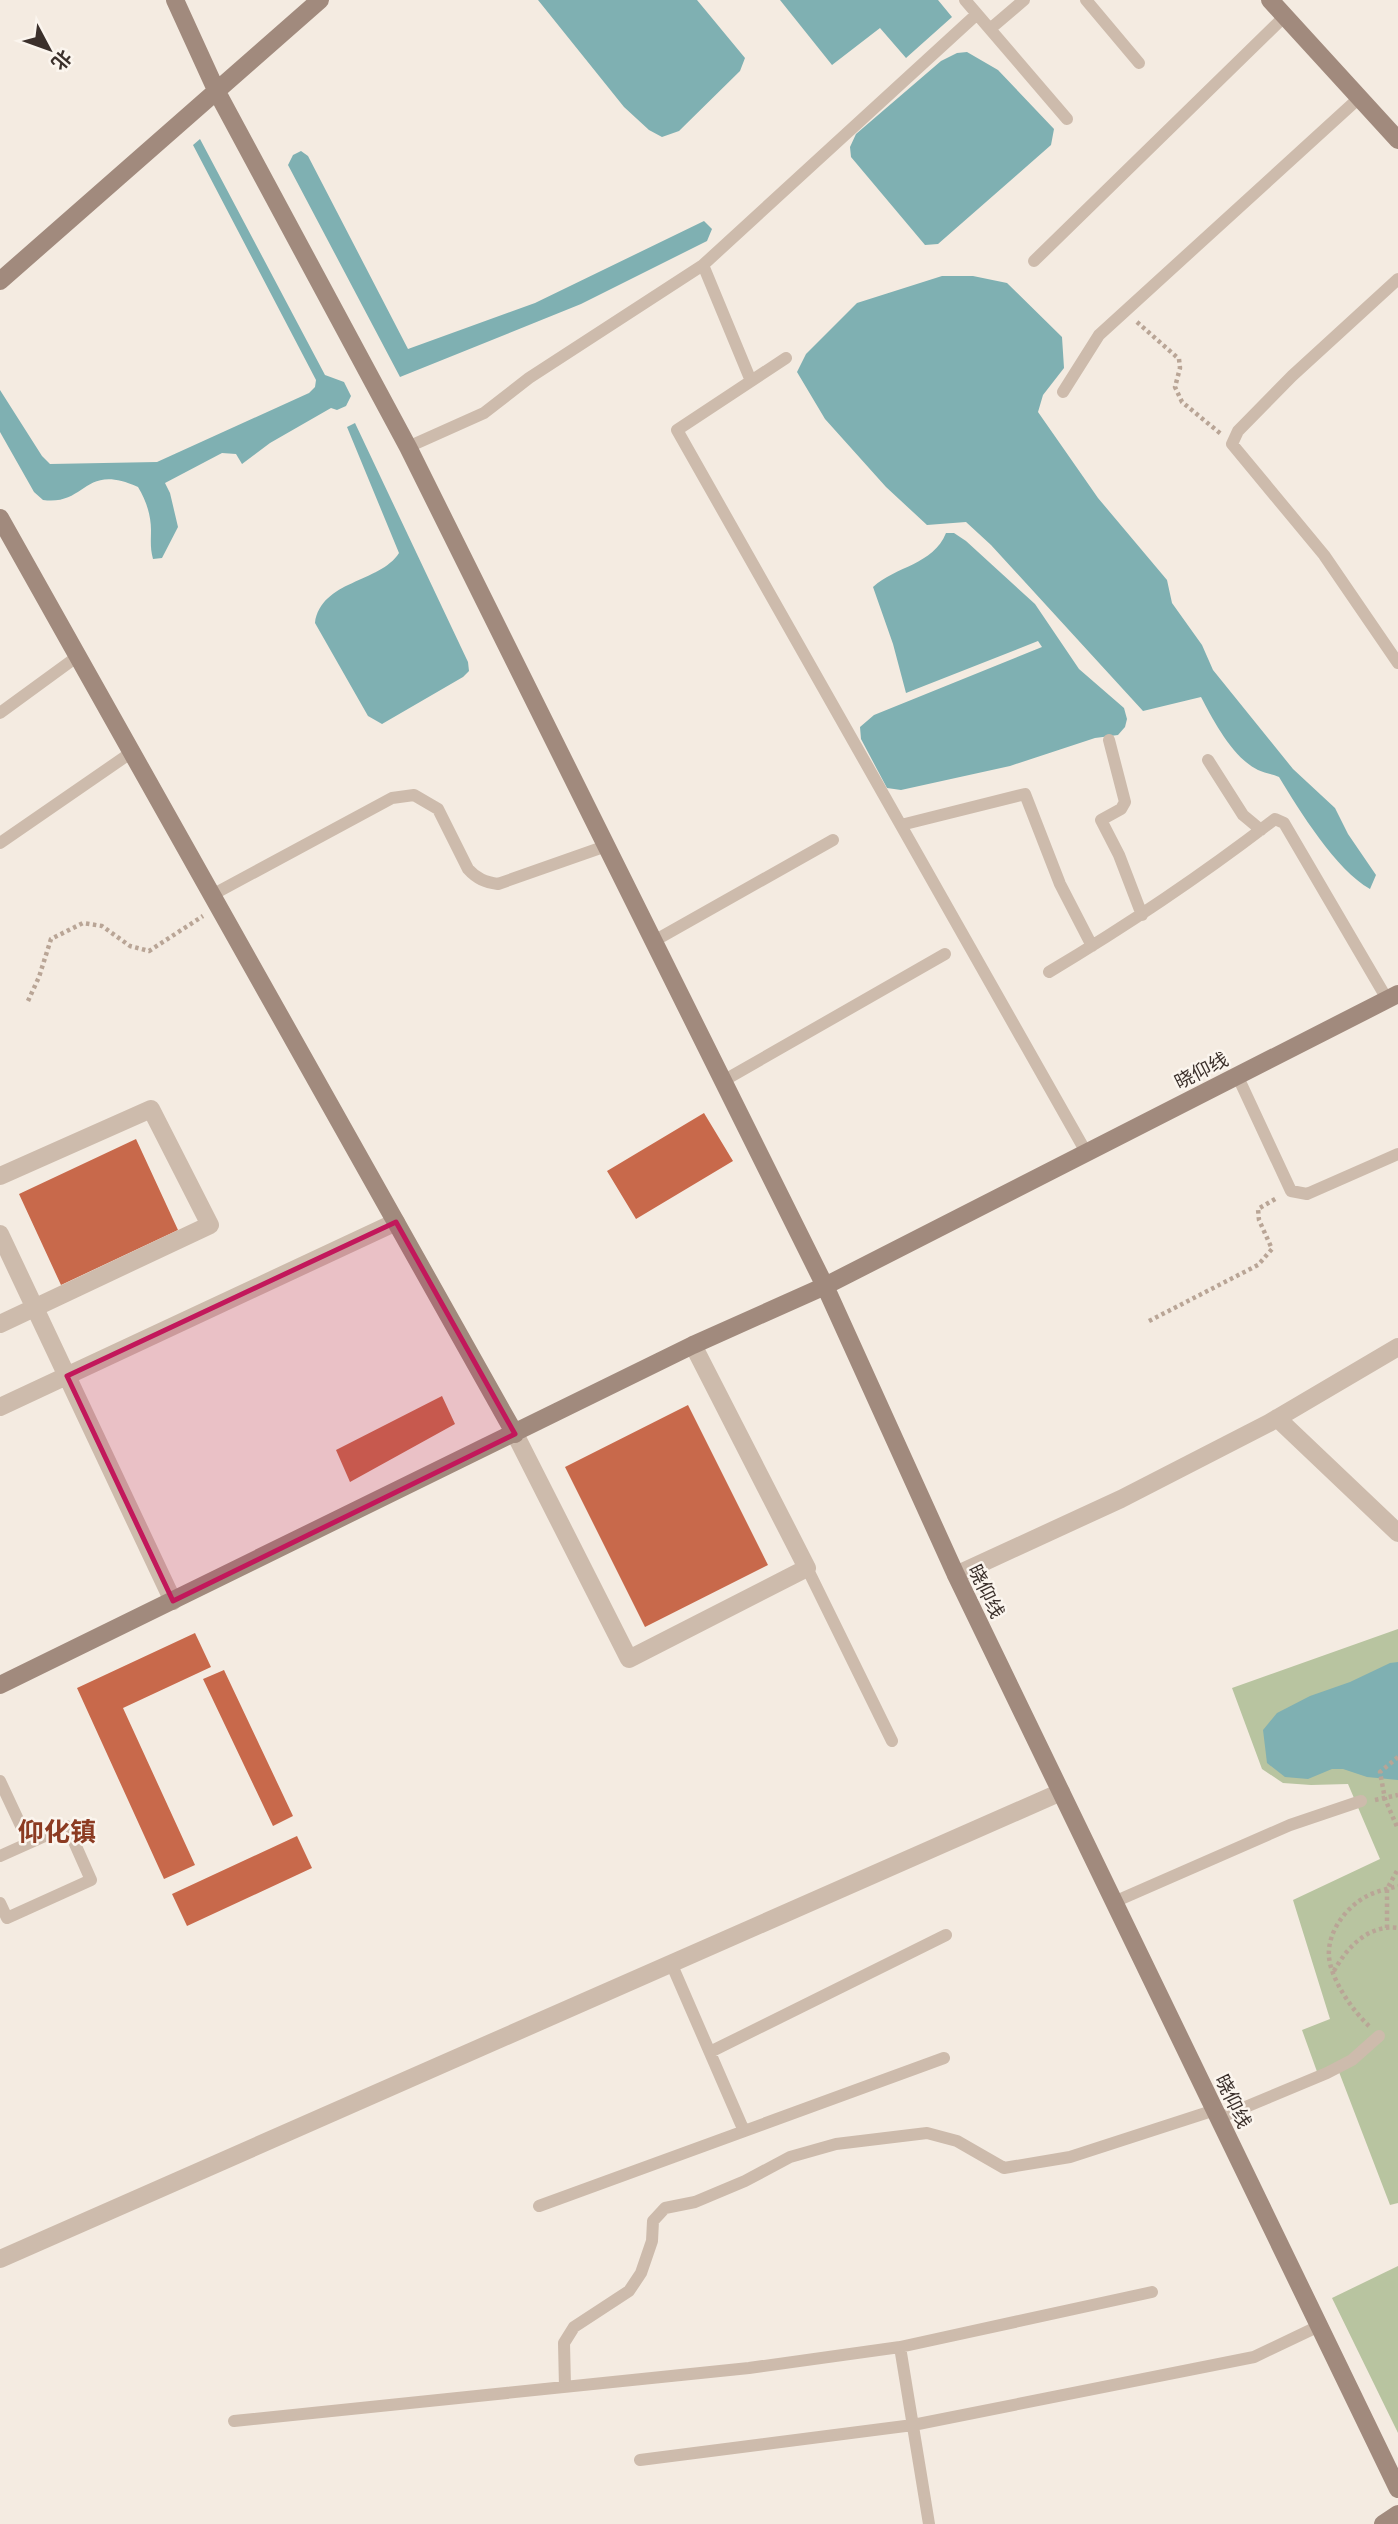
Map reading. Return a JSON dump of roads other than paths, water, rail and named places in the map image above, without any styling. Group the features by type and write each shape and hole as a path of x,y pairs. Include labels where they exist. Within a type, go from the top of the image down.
{"street":[{"path":"0,1685 693,1345 825,1286 408,447 217,92 175,0"},
{"path":"0,281 320,0"},
{"path":"1270,0 1398,140"},
{"path":"0,518 515,1434 629,1659 807,1568 693,1345"},
{"name":"晓仰线","path":"1393,996 825,1286 956,1574 1398,2489"},
{"path":"0,1176 150,1109 210,1225 0,1324"},
{"path":"0,1407 396,1222"},
{"path":"0,1234 173,1601"},
{"path":"956,1574 1121,1499 1277,1418 1398,1347"},
{"path":"1277,1418 1398,1533"},
{"path":"0,2259 1061,1791"},
{"path":"1383,2524 1398,2514"}],"lane":[{"path":"965,0 1067,119"},
{"path":"990,29 1024,0"},
{"path":"1086,0 1139,62"},
{"path":"408,447 484,413 529,379 703,265 977,14"},
{"path":"1034,261 1285,16"},
{"path":"1063,392 1099,335 1359,98"},
{"path":"703,265 751,382"},
{"path":"1398,279 1292,376 1238,431 1232,444 1324,555 1398,663"},
{"path":"786,358 677,430 1086,1152"},
{"path":"0,713 78,656"},
{"path":"1109,740 1125,802 1121,809 1101,820 1119,855 1142,915"},
{"path":"0,844 132,752"},
{"path":"1208,760 1243,815 1261,830"},
{"path":"901,825 1024,794 1060,884 1092,946"},
{"path":"215,901 392,799 414,795 439,809 468,869 475,877 487,882 498,884 606,846"},
{"path":"1049,972 1195,880 1275,819 1284,823 1393,996"},
{"path":"654,941 833,840"},
{"path":"723,1081 945,954"},
{"path":"1237,1075 1291,1191 1307,1194 1398,1154"},
{"path":"807,1568 892,1741"},
{"path":"0,1781 29,1843"},
{"path":"1114,1902 1290,1825 1361,1801"},
{"path":"0,1856 67,1826 92,1880 7,1919 0,1903"},
{"path":"710,2052 946,1935"},
{"path":"671,1963 744,2131"},
{"path":"565,2387 564,2343 574,2327 629,2291 641,2273 652,2241 653,2221 665,2208 695,2202 745,2181 790,2157 835,2144 927,2133 957,2141 1004,2168 1070,2157 1217,2114 1327,2073 1352,2060 1379,2036"},
{"path":"539,2206 944,2058"},
{"path":"234,2420 750,2368 900,2347 1152,2292"},
{"path":"640,2460 913,2425 1254,2357 1319,2326"},
{"path":"900,2347 929,2524"}],"water":[{"path":"538,0 697,0 745,58 740,71 679,131 662,137 649,130 624,107"},
{"path":"780,0 938,0 952,17 906,58 880,28 832,65"},
{"path":"967,52 998,70 1054,129 1051,145 938,244 925,245 851,157 850,147 856,134 941,61 957,53"},
{"path":"200,139 325,375 344,382 351,396 346,406 337,410 331,408 270,443 242,464 236,454 222,453 165,483 178,527 162,558 153,559 149,513 138,487 106,479 57,500 43,500 34,492 0,432 0,390 42,456 50,464 157,462 309,393 315,387 316,380 193,145"},
{"path":"301,151 308,156 408,349 535,303 704,221 712,229 707,241 581,304 400,377 288,165 293,155"},
{"path":"942,276 973,276 1007,283 1062,337 1064,368 1043,395 1038,412 1098,498 1167,580 1172,603 1202,645 1213,670 1293,769 1335,808 1348,834 1376,875 1370,889 1357,880 1332,854 1279,777 1260,771 1232,748 1201,697 1143,711 991,545 966,522 927,525 886,487 825,419 797,372 806,354 857,303"},
{"path":"355,423 468,662 469,671 382,724 368,716 315,623 328,598 379,571 399,553 347,427"},
{"path":"946,533 954,533 966,541 1035,604 1079,669 1124,708 1127,719 1125,727 1118,735 1095,738 1010,766 901,790 887,788 861,739 860,727 874,715 1042,647 1038,641 906,693 893,644 873,587 923,559 940,544"},
{"path":"1398,1662 1398,1780 1367,1777 1343,1769 1332,1769 1308,1779 1285,1777 1267,1763 1263,1730 1277,1713 1310,1696"}],"district":[{"name":"仰化镇","path":"57,1831"}]}
